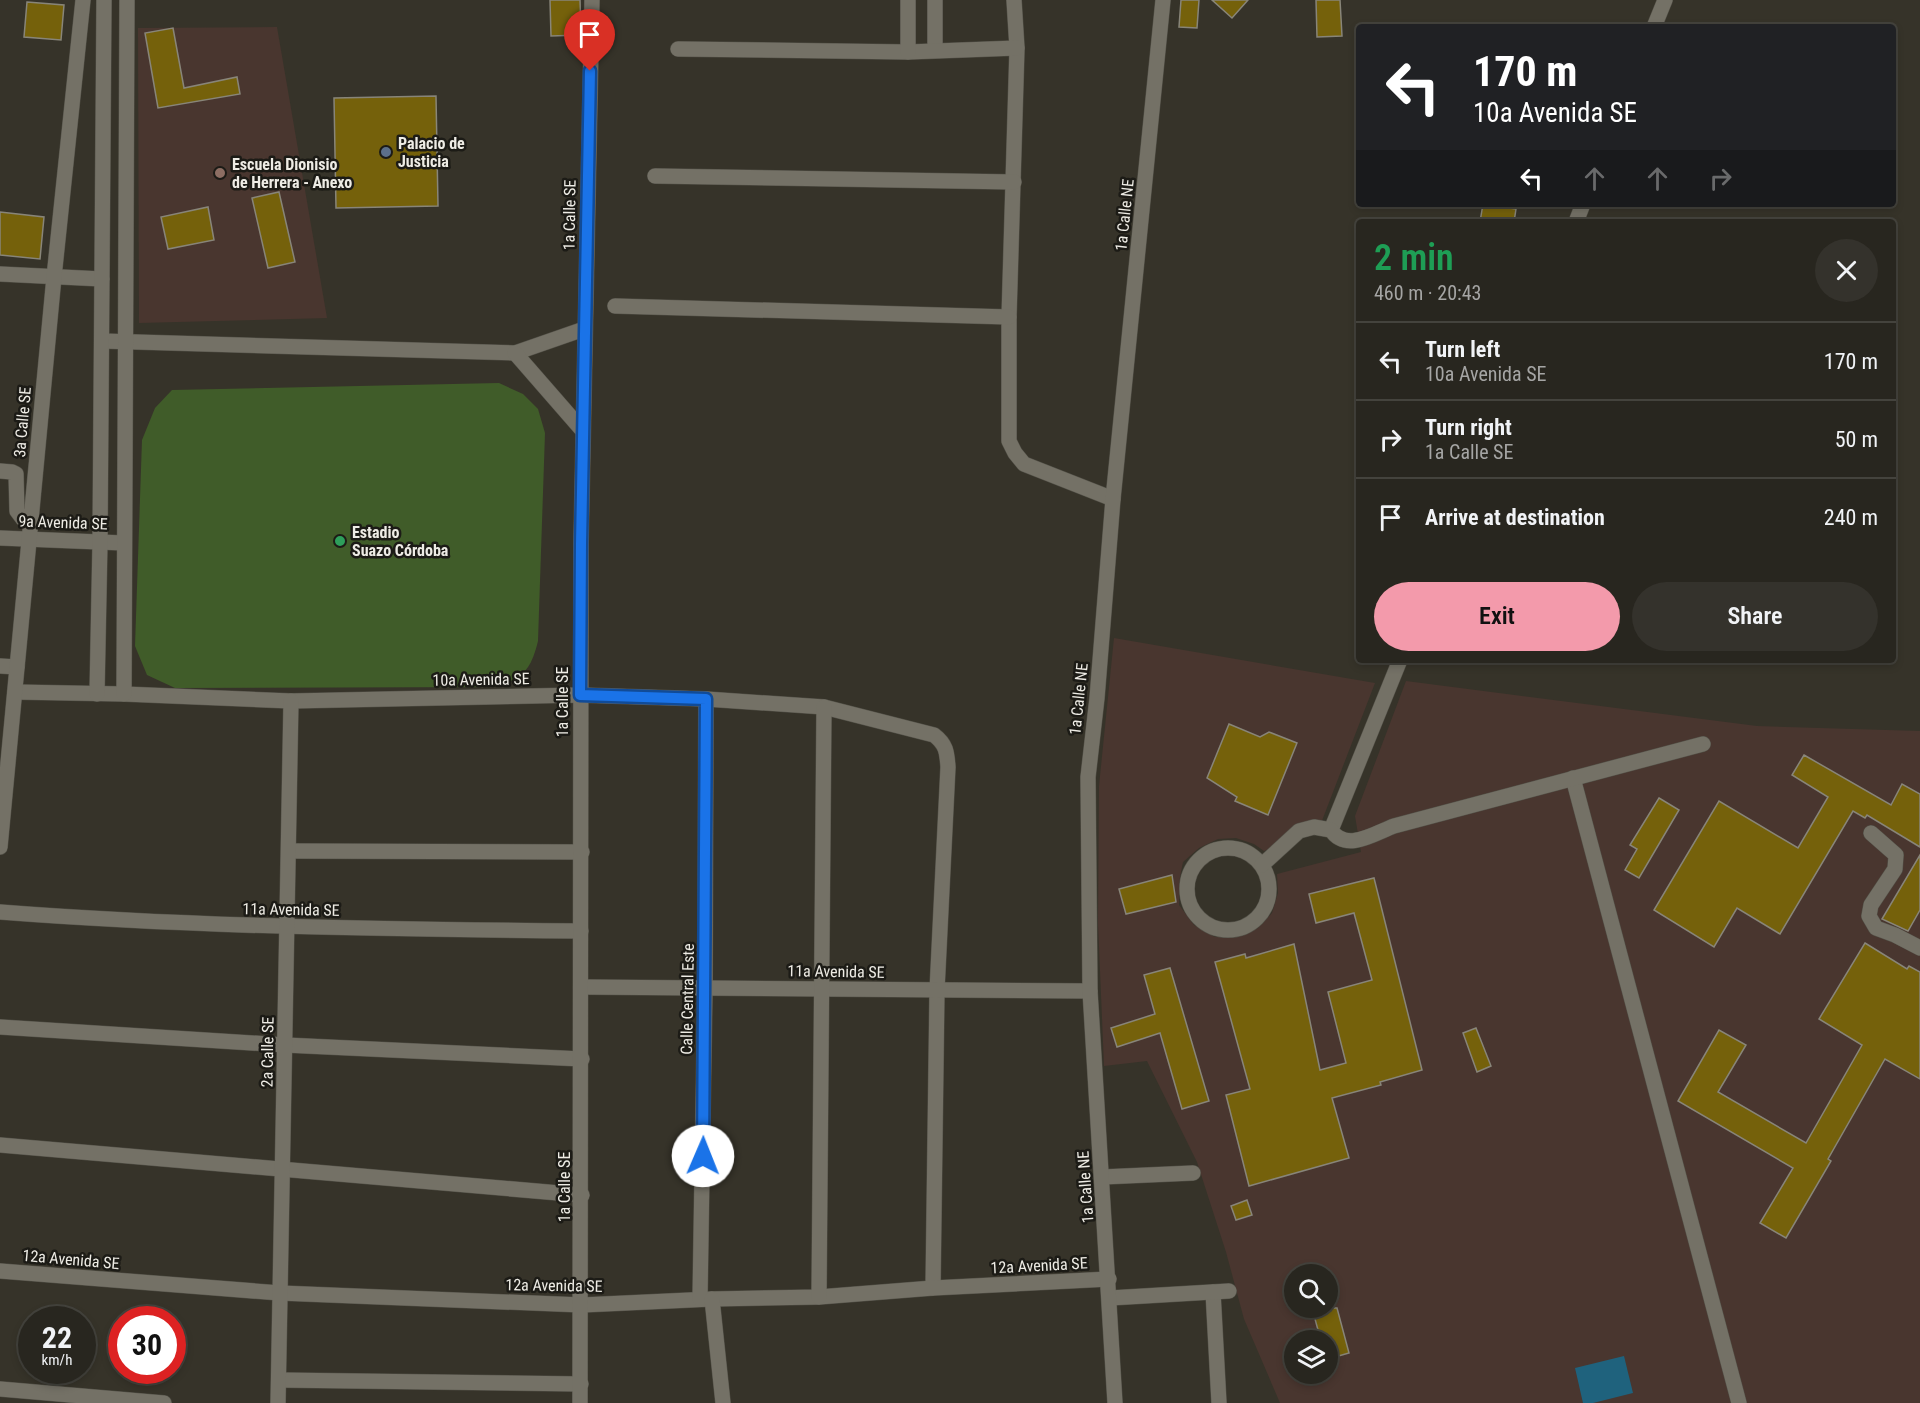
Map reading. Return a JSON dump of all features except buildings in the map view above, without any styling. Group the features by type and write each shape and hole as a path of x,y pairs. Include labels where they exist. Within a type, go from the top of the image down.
{"street":[{"name":"3a Calle SE","path":"0,848 3,787 15,692 83,0"},
{"path":"97,694 104,0"},
{"path":"124,694 127,0"},
{"name":"1a Calle SE","path":"580,1403 582,852 580,695 584,329 592,0"},
{"path":"908,0 908,51"},
{"path":"935,0 935,50"},
{"path":"1014,0 1017,48 1009,317 1009,441 1024,464 1113,499"},
{"name":"1a Calle NE","path":"1115,1403 1090,991 1088,777 1097,698 1113,499 1163,0"},
{"path":"1655,24 1665,0"},
{"path":"678,49 908,51 1017,48"},
{"path":"655,176 1014,182"},
{"path":"0,274 102,279"},
{"path":"615,306 1009,317"},
{"path":"102,340 515,352 584,329"},
{"path":"515,352 583,431"},
{"path":"0,471 16,474 17,511 23,519 31,520"},
{"name":"9a Avenida SE","path":"0,538 124,543"},
{"path":"1331,830 1399,663"},
{"path":"0,666 17,667"},
{"name":"10a Avenida SE","path":"15,692 291,701 580,695 706,699 824,707 934,735 942,741 947,750 948,767 938,990"},
{"name":"Calle Central Este","path":"706,699 706,1299 723,1403"},
{"name":"2a Calle SE","path":"278,1403 291,701"},
{"path":"819,1297 824,707"},
{"path":"1262,865 1299,831 1314,827 1331,830 1336,837 1354,842 1394,826 1703,744"},
{"path":"1573,778 1739,1403"},
{"path":"1871,833 1896,855 1895,869 1871,905 1869,916 1876,928 1920,948"},
{"path":"1229,847 1253,856 1262,865 1267,877 1268,896 1260,914 1251,923 1226,930 1214,928 1203,922 1194,912 1187,894 1189,875 1195,863 1204,854 1229,847"},
{"path":"289,851 582,852"},
{"name":"11a Avenida SE","path":"0,912 140,922 287,928 581,931"},
{"name":"11a Avenida SE","path":"582,987 1090,991"},
{"path":"933,1288 938,990"},
{"path":"0,1027 285,1045 582,1059"},
{"path":"0,1145 582,1196"},
{"path":"1102,1177 1192,1173"},
{"name":"12a Avenida SE","path":"0,1271 280,1293 582,1305 706,1299 819,1297 933,1288 1109,1279"},
{"path":"1110,1298 1229,1291"},
{"path":"1213,1292 1219,1403"},
{"path":"279,1380 581,1384"},
{"path":"0,1389 164,1403"}],"shaded area":[{"name":"Escuela Dionisio de Herrera - Anexo","path":"277,27 327,318 139,323 138,28"},
{"path":"1114,638 1375,683 1318,831 1264,851 1254,844 1236,838 1218,839 1199,848 1183,862 1179,905 1194,925 1215,937 1235,936 1258,928 1272,913 1278,893 1277,874 1361,852 1355,816 1406,681 1757,726 1920,731 1920,1403 1280,1403 1244,1319 1226,1252 1197,1162 1147,1061 1104,1066 1098,923 1099,786"}],"green space":[{"name":"Estadio Suazo Córdoba","path":"499,383 523,394 538,409 545,433 538,641 533,658 521,675 499,687 175,688 147,675 135,646 142,440 155,408 172,390"}],"water":[{"path":"1624,1356 1633,1393 1593,1403 1583,1403 1575,1368"}],"place":[{"name":"Palacio de Justicia","path":"386,152"},
{"name":"Escuela Dionisio de Herrera - Anexo","path":"220,173"},
{"name":"Estadio Suazo Córdoba","path":"340,541"}],"route":[{"path":"590,71 584,329 580,695 706,699 703,1156"}]}
